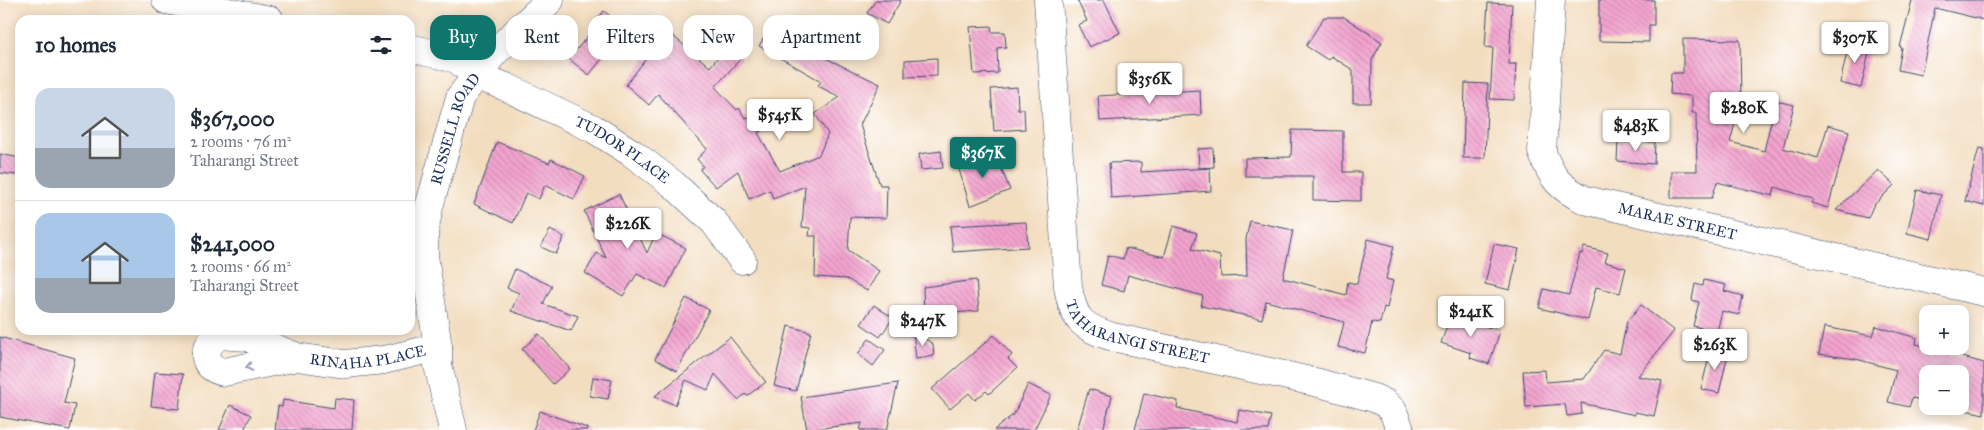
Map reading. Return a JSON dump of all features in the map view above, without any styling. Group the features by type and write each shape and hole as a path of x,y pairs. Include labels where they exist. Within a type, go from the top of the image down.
{"street":[{"path":"166,0 244,15"},
{"name":"RUSSELL ROAD","path":"453,429 438,365 438,347 426,279 424,233 436,177 460,97 494,52 550,0"},
{"name":"TAHARANGI STREET","path":"1048,0 1068,286 1071,306 1077,318 1087,328 1113,337 1319,383 1374,398 1385,403 1393,411 1400,430"},
{"name":"MARAE STREET","path":"1550,0 1542,152 1550,174 1567,192 1585,200 1984,292"},
{"path":"415,49 458,59 475,76"},
{"name":"TUDOR PLACE","path":"475,76 506,88 594,129 632,153 673,184 714,222 742,260"},
{"name":"RINAHA PLACE","path":"297,357 363,364 438,347"}],"building":[{"path":"876,0 901,0 887,24 879,20 879,15 867,13"},
{"path":"1077,0 1104,0 1120,33 1089,47 1078,25 1087,21"},
{"path":"1599,0 1654,0 1654,25 1649,25 1649,42 1599,41"},
{"path":"1912,0 1984,0 1984,20 1935,8 1921,75 1898,70 1902,48 1900,47"},
{"path":"1488,3 1512,4 1509,64 1516,64 1514,100 1490,99 1493,48 1485,47"},
{"path":"604,11 609,15 601,15"},
{"path":"1324,17 1344,17 1382,42 1372,60 1371,103 1353,103 1353,70 1331,56 1328,60 1306,46"},
{"path":"991,26 992,32 1005,32 1006,47 997,48 998,73 974,74 970,27"},
{"path":"588,36 588,60 601,60 589,75 570,60 578,60 578,48"},
{"path":"673,36 683,44 683,60 702,60 710,67 716,60 739,60 715,87 737,110 739,108 745,118 748,117 750,119 759,112 768,127 758,133 780,171 819,155 828,134 815,114 840,97 818,86 821,81 784,60 830,60 880,84 860,125 880,185 887,185 886,218 850,217 848,250 879,271 867,291 847,279 815,277 816,236 809,236 810,228 802,227 805,186 773,199 770,190 749,199 738,171 716,187 700,170 703,166 697,159 707,149 658,94 649,105 626,85 645,60 673,60"},
{"path":"763,39 763,48 759,46"},
{"path":"1683,39 1740,40 1741,102 1730,142 1764,151 1776,101 1794,105 1783,148 1818,158 1828,125 1849,131 1828,208 1811,203 1813,199 1775,187 1773,196 1717,182 1712,198 1671,198 1671,171 1697,171 1696,113 1692,113 1692,96 1670,94 1671,73 1683,73"},
{"path":"1850,39 1871,44 1861,88 1840,83"},
{"path":"937,58 937,76 905,77 905,60"},
{"path":"1465,83 1488,84 1485,158 1463,158"},
{"path":"1017,87 1018,109 1024,109 1025,129 994,131 991,89"},
{"path":"1200,90 1201,115 1100,121 1098,96"},
{"path":"1292,130 1343,131 1343,172 1361,172 1361,201 1313,200 1313,176 1245,176 1245,158 1291,157"},
{"path":"1618,141 1655,142 1654,164 1617,161"},
{"path":"497,142 549,163 551,159 585,176 574,199 545,185 539,199 526,193 513,223 474,204"},
{"path":"1213,148 1214,167 1199,168 1198,149"},
{"path":"1979,148 1984,149 1984,206 1965,201"},
{"path":"941,151 943,168 921,170 919,154"},
{"path":"994,151 1010,190 970,206 958,166"},
{"path":"0,154 15,157 15,175 0,173"},
{"path":"1141,162 1141,172 1210,168 1211,191 1111,198 1109,163"},
{"path":"1878,170 1894,185 1873,206 1868,218 1836,210"},
{"path":"1917,190 1941,195 1931,239 1907,233"},
{"path":"619,194 647,253 656,233 686,248 666,288 637,274 623,296 585,273 597,253 606,258 584,211"},
{"path":"1250,221 1293,230 1283,278 1346,295 1348,282 1357,284 1368,239 1394,246 1386,279 1393,281 1387,308 1384,307 1380,323 1372,322 1365,353 1338,347 1344,322 1266,301 1262,319 1201,306 1203,296 1128,275 1124,291 1101,285 1108,255 1123,259 1126,248 1164,257 1173,226 1197,233 1192,249 1220,256 1221,277 1247,276 1246,239"},
{"path":"1026,222 1028,247 953,252 950,226"},
{"path":"550,230 564,237 556,254 541,247"},
{"path":"1494,244 1519,249 1510,290 1485,284"},
{"path":"1584,247 1608,253 1605,262 1626,268 1620,293 1596,287 1588,320 1539,308 1544,289 1569,295 1580,253 1582,254"},
{"path":"515,269 552,286 543,304 578,316 571,331 511,311 519,293 507,288"},
{"path":"976,280 979,311 924,315 923,287"},
{"path":"1704,280 1726,285 1724,291 1743,296 1739,315 1722,311 1717,332 1693,326 1699,302 1692,300 1695,284 1703,286"},
{"path":"686,298 709,310 677,371 655,359"},
{"path":"874,305 893,318 880,337 861,324"},
{"path":"1641,305 1674,331 1638,376 1662,381 1654,416 1635,412 1635,415 1581,403 1582,414 1567,416 1565,404 1526,407 1523,371 1545,370 1546,382 1584,379 1604,350 1620,354 1627,321"},
{"path":"1451,315 1500,331 1489,364 1470,358 1471,353 1441,343"},
{"path":"788,326 811,332 796,391 774,386"},
{"path":"1876,326 1917,338 1916,344 1919,345 1919,355 1955,355 1984,363 1984,414 1969,411 1969,365 1919,365 1919,399 1912,398 1909,407 1888,402 1896,370 1856,359 1819,354 1824,327 1873,336"},
{"path":"913,331 933,344 934,356 916,359"},
{"path":"539,334 570,369 553,384 522,349"},
{"path":"994,335 1012,355 1008,359 1017,368 989,394 986,391 975,400 969,393 950,409 932,389"},
{"path":"0,337 75,358 64,403 75,405 70,430 0,417"},
{"path":"730,337 766,382 747,396 745,394 738,400 715,374 708,390 686,380 675,405 655,396"},
{"path":"869,339 885,350 873,366 858,354"},
{"path":"1711,349 1728,354 1719,393 1701,389"},
{"path":"155,372 183,374 179,409 151,406"},
{"path":"593,377 612,380 608,399 590,396"},
{"path":"898,383 887,430 860,430 862,423 807,430 801,397"},
{"path":"1028,384 1051,395 1034,430 994,430 1014,414"},
{"path":"1089,389 1112,396 1103,430 1077,430"},
{"path":"1144,393 1178,401 1177,408 1237,422 1239,410 1271,416 1268,430 1135,430"},
{"path":"335,398 354,400 352,430 275,430 278,406 282,407 283,400 334,408"},
{"path":"230,405 251,415 244,430 219,430"},
{"path":"540,411 587,428 587,430 533,430"}]}
